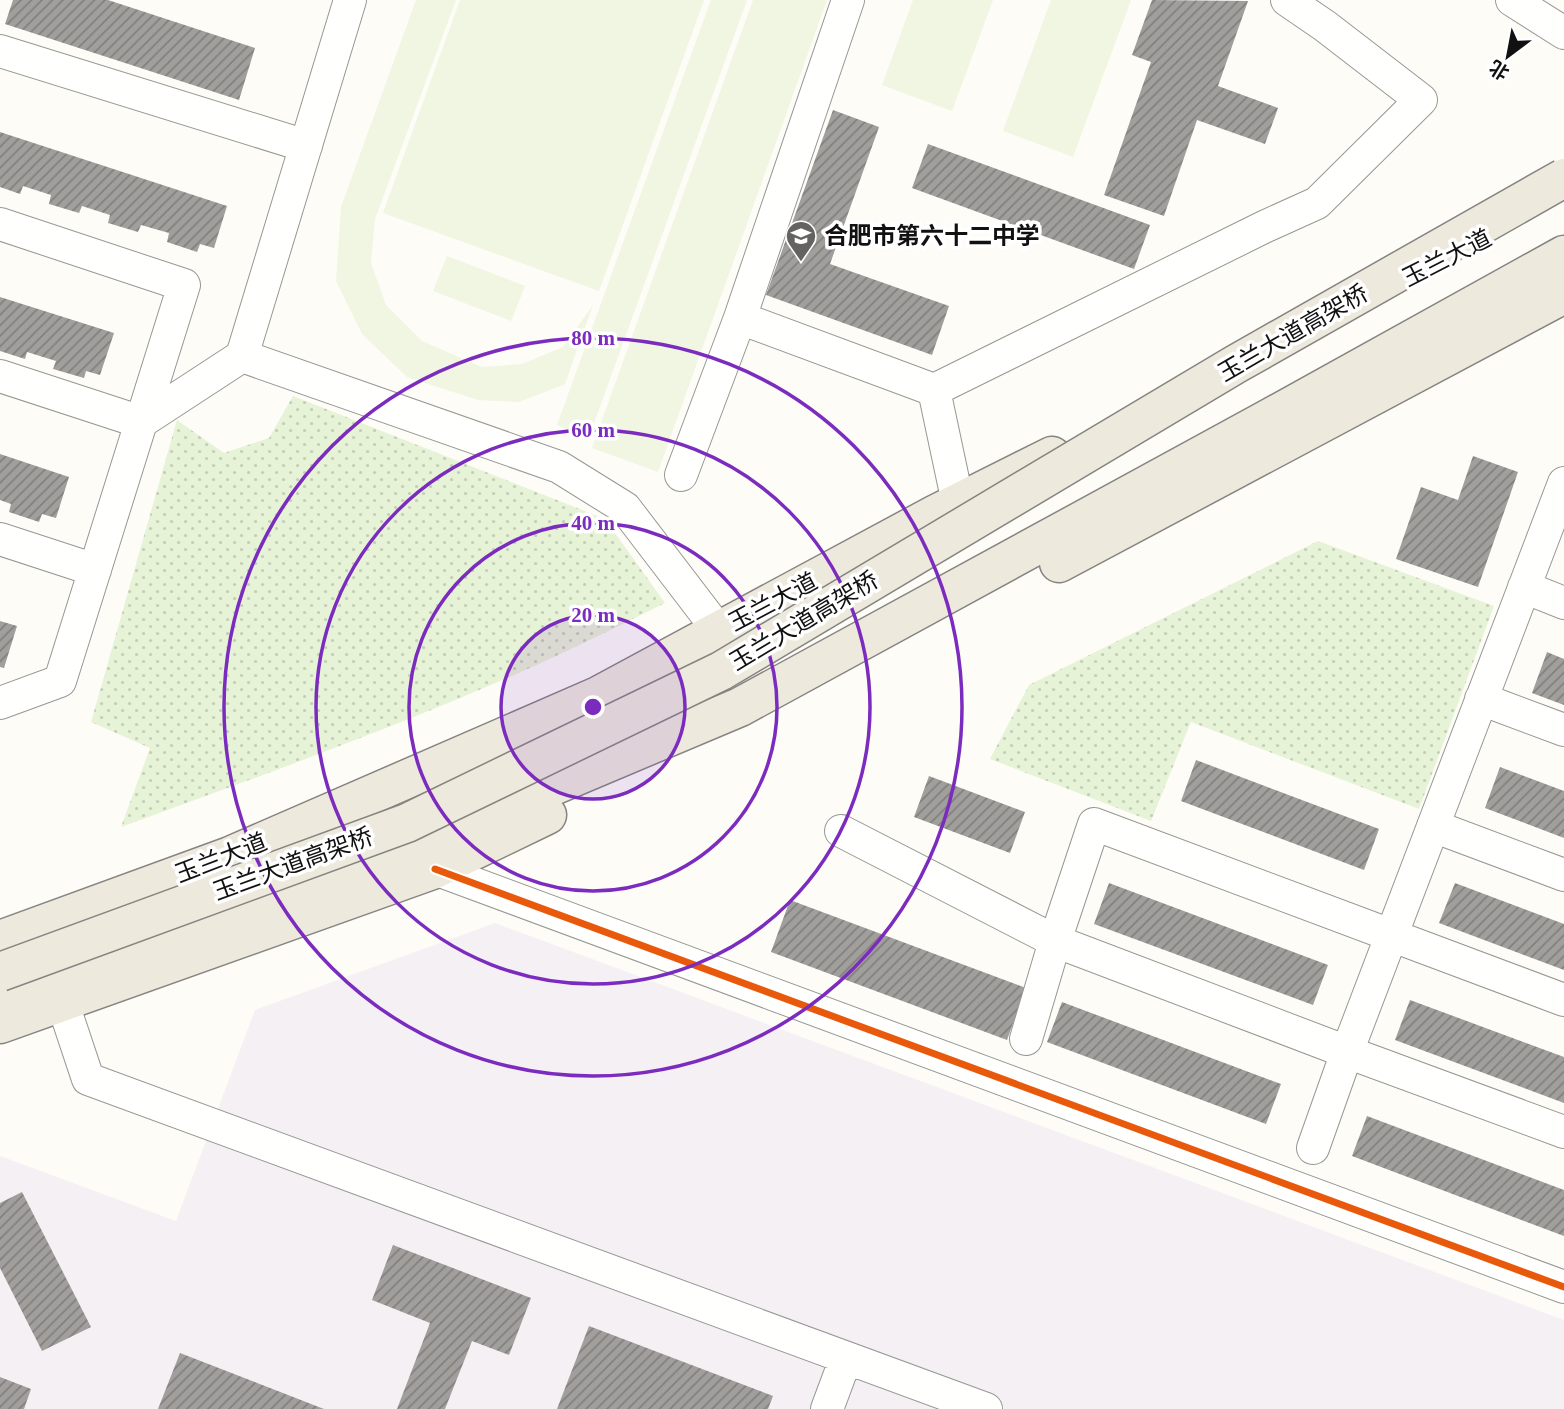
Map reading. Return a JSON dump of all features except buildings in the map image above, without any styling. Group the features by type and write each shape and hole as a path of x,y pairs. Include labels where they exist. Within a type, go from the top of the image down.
{"main road":[{"name":"玉兰大道高架桥","path":"0,972 407,822 721,671 1237,364 1564,178"},
{"name":"玉兰大道","path":"0,940 230,856 598,696 958,503 1564,200"},
{"name":"玉兰大道高架桥","path":"0,992 413,845 740,707 1564,255"},
{"path":"0,1024 435,869 1025,582 1564,294"}],"street":[{"path":"681,475 740,318 848,0"},
{"path":"740,318 934,390 1317,203 1421,100 1325,26 1286,0"},
{"path":"1512,0 1564,33"},
{"path":"141,422 242,356 306,146 346,1"},
{"path":"0,51 306,146"},
{"path":"0,224 184,285 60,681 0,703"},
{"path":"242,356 559,467 625,508 719,631"},
{"path":"0,376 141,422"},
{"path":"934,390 958,503"},
{"path":"1313,1148 1564,483"},
{"path":"0,539 95,570"},
{"path":"1524,587 1564,603"},
{"path":"1481,699 1564,730"},
{"path":"1026,1039 1094,824 1564,1000"},
{"path":"1433,826 1564,875"},
{"path":"841,831 1055,941 1564,1132"},
{"path":"435,869 1564,1287"},
{"path":"62,1002 88,1079 986,1409"},
{"path":"827,1409 846,1357"}],"shaded area":[{"path":"495,923 1564,1320 1564,1409 0,1409 0,1156 176,1221 255,1010"}],"green space":[{"path":"416,0 456,0 375,219 371,263 386,305 422,341 482,367 522,364 563,347 593,305 565,384 519,402 478,400 407,377 362,334 336,281 341,207"},
{"path":"460,0 704,0 599,291 383,213"},
{"path":"711,0 747,0 589,437 557,425"},
{"path":"753,0 827,0 658,472 592,448"},
{"path":"913,0 993,0 952,111 882,85"},
{"path":"1051,0 1131,0 1073,157 1003,131"},
{"path":"447,256 525,286 511,321 433,291"},
{"path":"293,396 605,519 665,603 464,697 121,827 150,748 91,722 177,420 224,453 269,438"},
{"path":"1318,541 1494,606 1419,809 1191,722 1151,821 990,759 1029,685"}],"cycle path":[{"path":"435,869 1564,1287"}],"place":[{"name":"合肥市第六十二中学","path":"801,263"}]}
